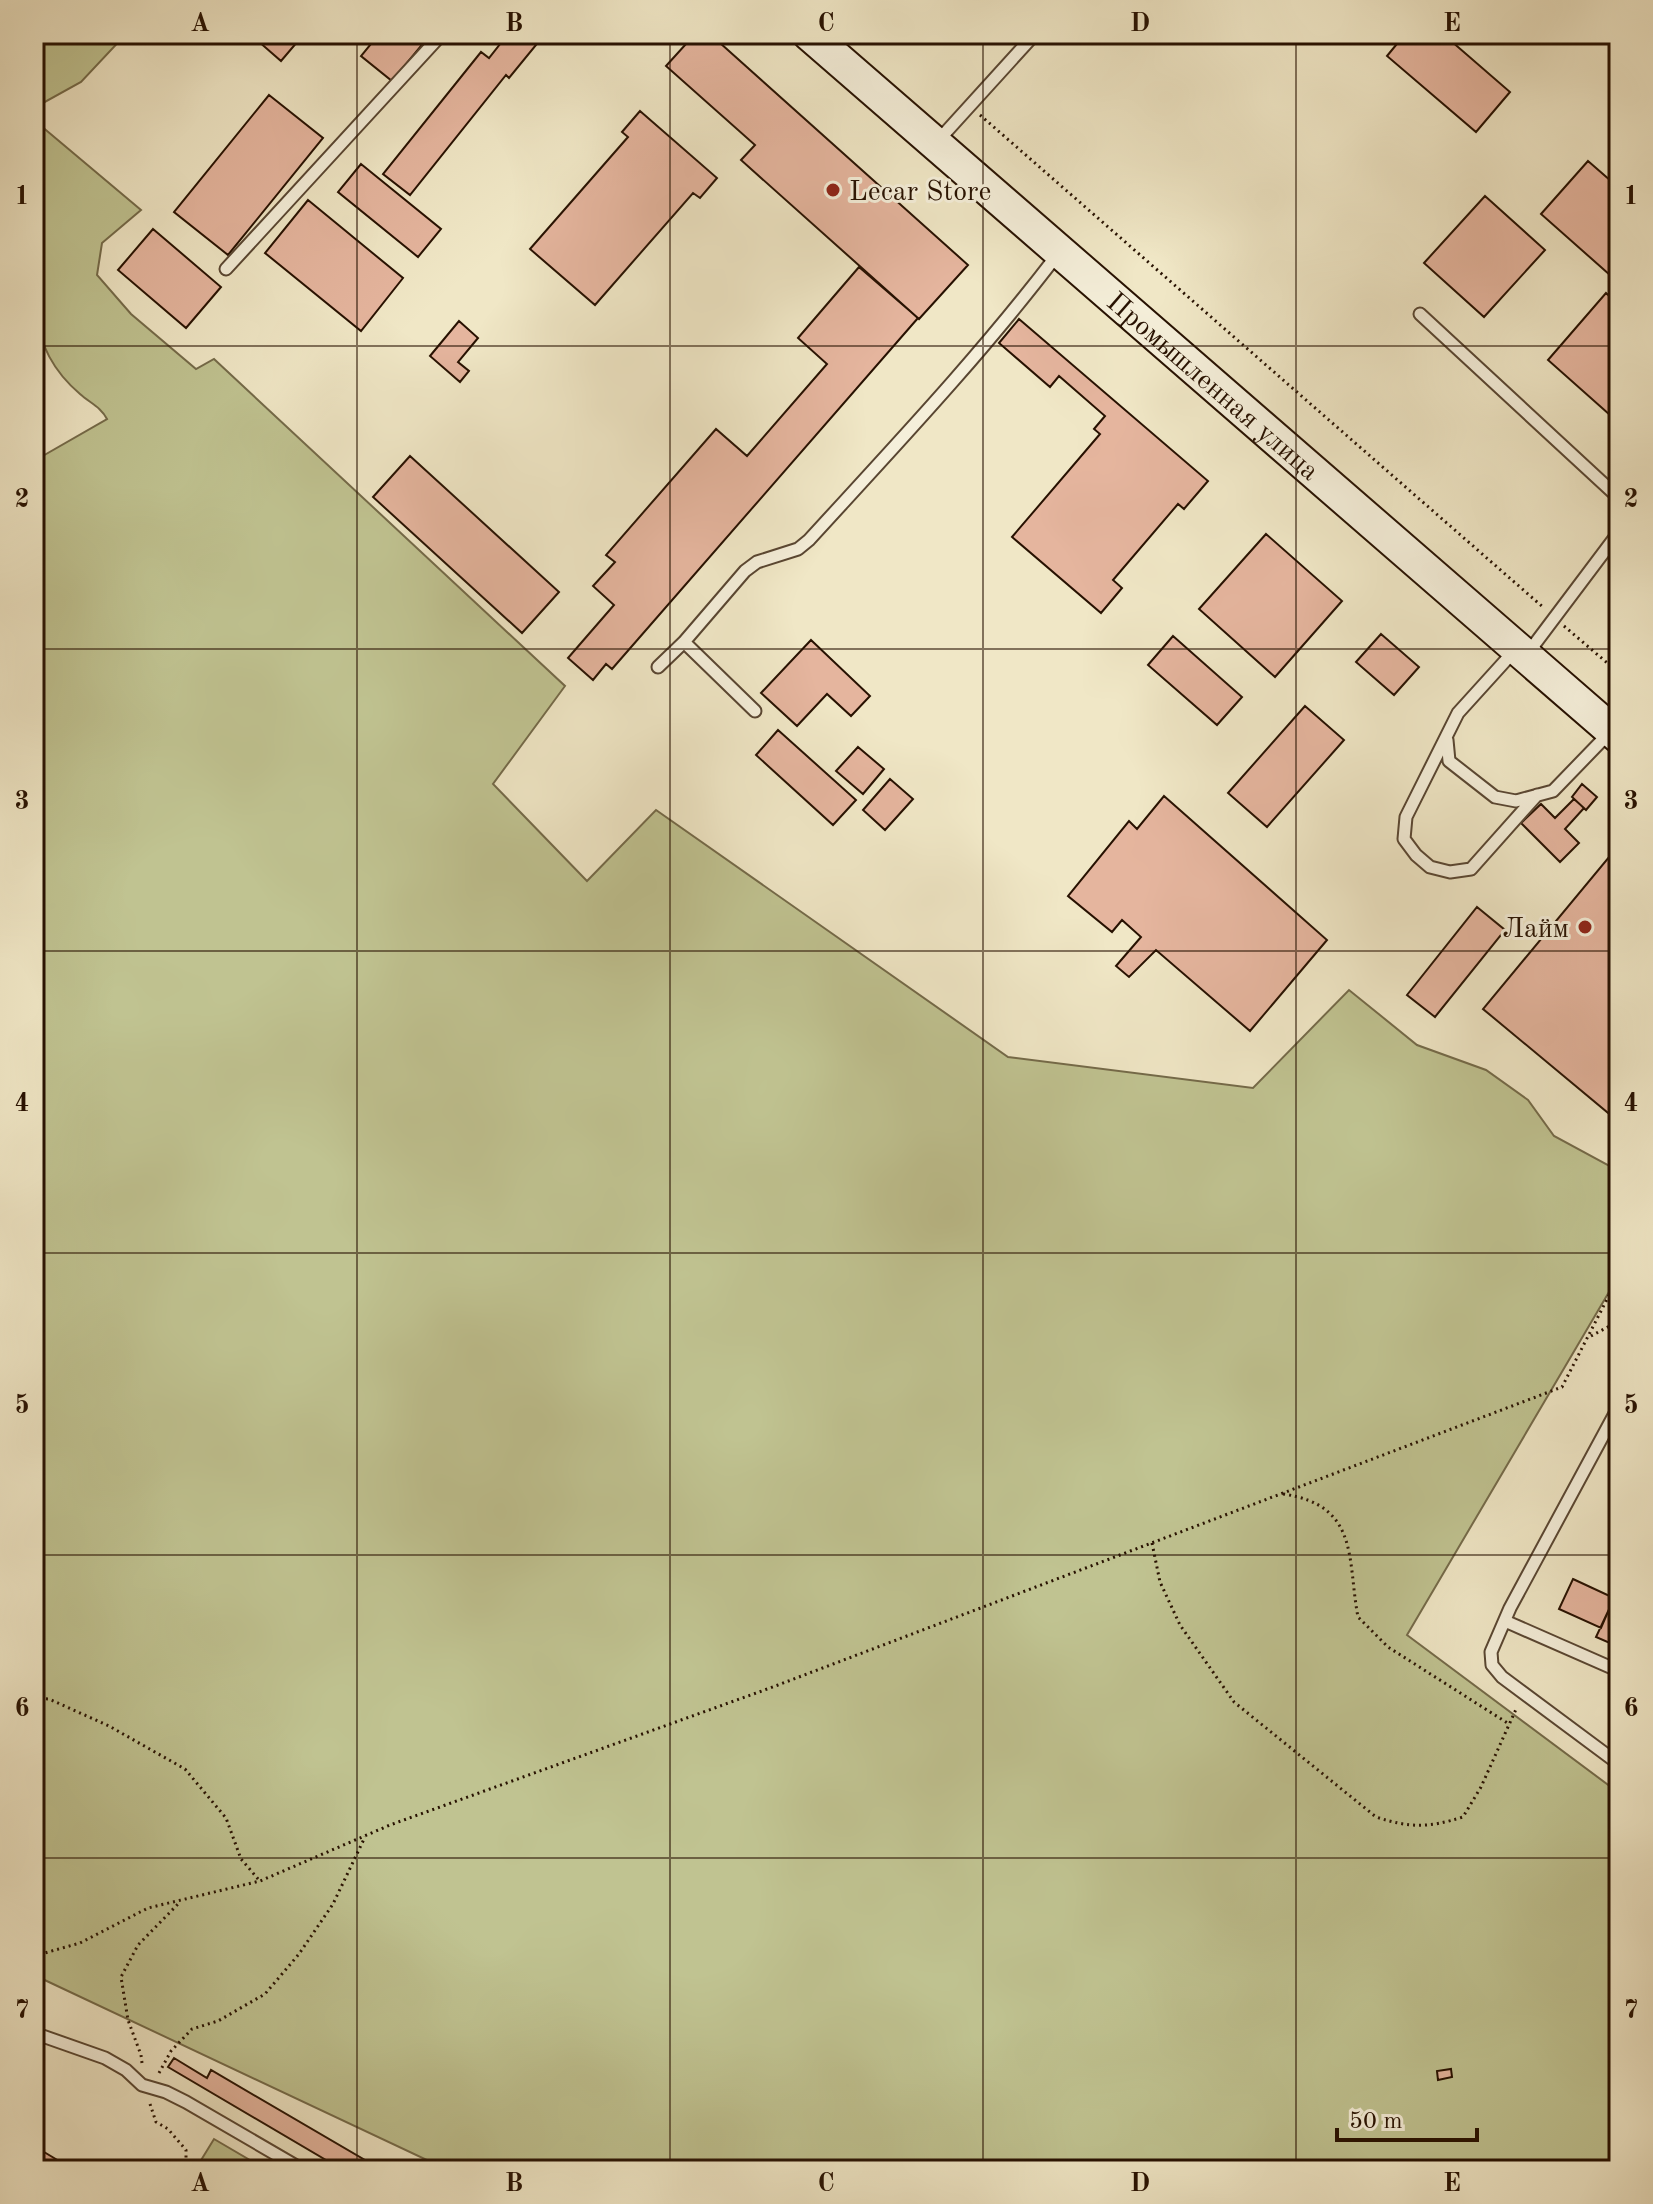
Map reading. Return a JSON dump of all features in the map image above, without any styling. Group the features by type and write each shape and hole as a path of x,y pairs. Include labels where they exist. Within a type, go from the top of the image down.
{"main road":[{"name":"Промышленная улица","path":"809,34 1615,734"}],"lane":[{"path":"226,269 442,34"},
{"path":"935,143 1035,34"},
{"path":"658,667 684,642 745,571 757,562 798,549 809,540 1022,302 1060,251"},
{"path":"1420,314 1619,498"},
{"path":"1537,795 1471,869 1450,872 1430,867 1404,839 1406,817 1458,713 1555,617 1619,532"},
{"path":"684,642 755,711"},
{"path":"1447,738 1449,761 1495,797 1516,801 1553,791 1615,734"},
{"path":"1619,1406 1491,1652 1492,1665 1502,1677 1619,1764"},
{"path":"1505,1621 1619,1671"},
{"path":"34,2033 105,2058 148,2087 186,2102 303,2170"}],"path":[{"path":"970,106 1619,673"},
{"path":"34,1956 80,1943 148,1908 260,1881 366,1835 770,1688 1562,1387 1619,1276"},
{"path":"1589,1337 1619,1321"},
{"path":"1282,1493 1297,1496 1331,1514 1346,1534 1354,1572 1358,1617 1388,1647 1509,1724"},
{"path":"1152,1543 1160,1582 1180,1625 1234,1702 1376,1817 1404,1826 1434,1826 1463,1817 1481,1787 1524,1693"},
{"path":"34,1698 49,1699 109,1726 185,1769 226,1818 241,1859 260,1881"},
{"path":"148,2087 171,2051 192,2029 218,2021 265,1994 299,1954 333,1904 366,1835"},
{"path":"181,1901 138,1945 121,1977 128,2020 141,2055 156,2122 168,2129 186,2150 186,2170"}],"green space":[{"path":"34,34 126,34 81,82 34,108"},
{"path":"34,120 141,210 102,243 97,275 131,314 196,369 214,359 565,686 493,784 587,881 656,810 1008,1057 1253,1088 1349,990 1417,1045 1486,1070 1528,1100 1554,1136 1619,1171 1619,1275 1407,1635 1619,1793 1619,2170 448,2170 34,1975 34,461 107,419 55,367 37,323"},
{"path":"214,2139 267,2170 195,2170"}],"building":[{"path":"250,34 304,34 281,61"},
{"path":"379,34 431,34 392,81 361,56"},
{"path":"508,34 545,34 509,78 506,75 410,195 383,174 481,52 489,58"},
{"path":"695,34 710,34 968,265 919,319 741,160 755,145 666,66"},
{"path":"1405,34 1443,34 1510,92 1476,132 1387,56"},
{"path":"269,95 323,138 228,255 174,212"},
{"path":"640,111 717,178 700,198 693,193 595,305 530,249 628,137 622,132"},
{"path":"1588,161 1619,188 1619,283 1541,214"},
{"path":"361,164 441,229 418,257 338,192"},
{"path":"1485,196 1545,250 1484,317 1424,263"},
{"path":"308,200 403,278 361,331 265,253"},
{"path":"153,229 221,287 186,328 118,270"},
{"path":"859,267 918,318 612,669 606,664 593,680 568,658 614,605 593,586 615,562 606,555 716,429 747,456 827,364 798,338"},
{"path":"1606,293 1619,305 1619,423 1548,360"},
{"path":"1019,319 1208,481 1184,509 1178,504 1113,580 1122,588 1101,613 1012,537 1100,434 1094,429 1105,416 1059,376 1050,387 999,343"},
{"path":"459,321 478,338 458,362 469,371 460,382 430,356"},
{"path":"410,456 559,592 522,633 373,497"},
{"path":"1266,534 1342,601 1275,677 1199,609"},
{"path":"1381,634 1419,667 1394,695 1356,662"},
{"path":"1173,636 1242,697 1217,725 1148,665"},
{"path":"811,640 870,696 851,716 827,694 797,726 761,693"},
{"path":"1305,706 1344,740 1267,827 1228,793"},
{"path":"778,730 856,800 833,825 756,755"},
{"path":"858,747 884,769 863,794 836,771"},
{"path":"890,779 913,799 885,830 863,810"},
{"path":"1582,784 1597,797 1586,810 1572,797"},
{"path":"1164,796 1327,940 1250,1031 1156,950 1129,977 1116,966 1141,937 1122,920 1112,932 1068,896 1129,821 1137,829"},
{"path":"1574,799 1584,808 1565,829 1579,843 1560,862 1521,823 1541,804 1555,818"},
{"name":"Лайм","path":"1619,845 1619,1122 1483,1009"},
{"path":"1477,907 1505,930 1435,1017 1407,995"},
{"path":"1573,1579 1614,1598 1601,1628 1559,1609"},
{"path":"1619,1588 1619,1647 1596,1637"},
{"path":"174,2058 207,2078 211,2070 382,2170 343,2170 168,2067"},
{"path":"1451,2069 1452,2077 1438,2080 1437,2071"},
{"path":"34,2146 74,2170 34,2170"}],"place":[{"name":"Lecar Store","path":"833,190"},
{"name":"Лайм","path":"1585,927"}]}
